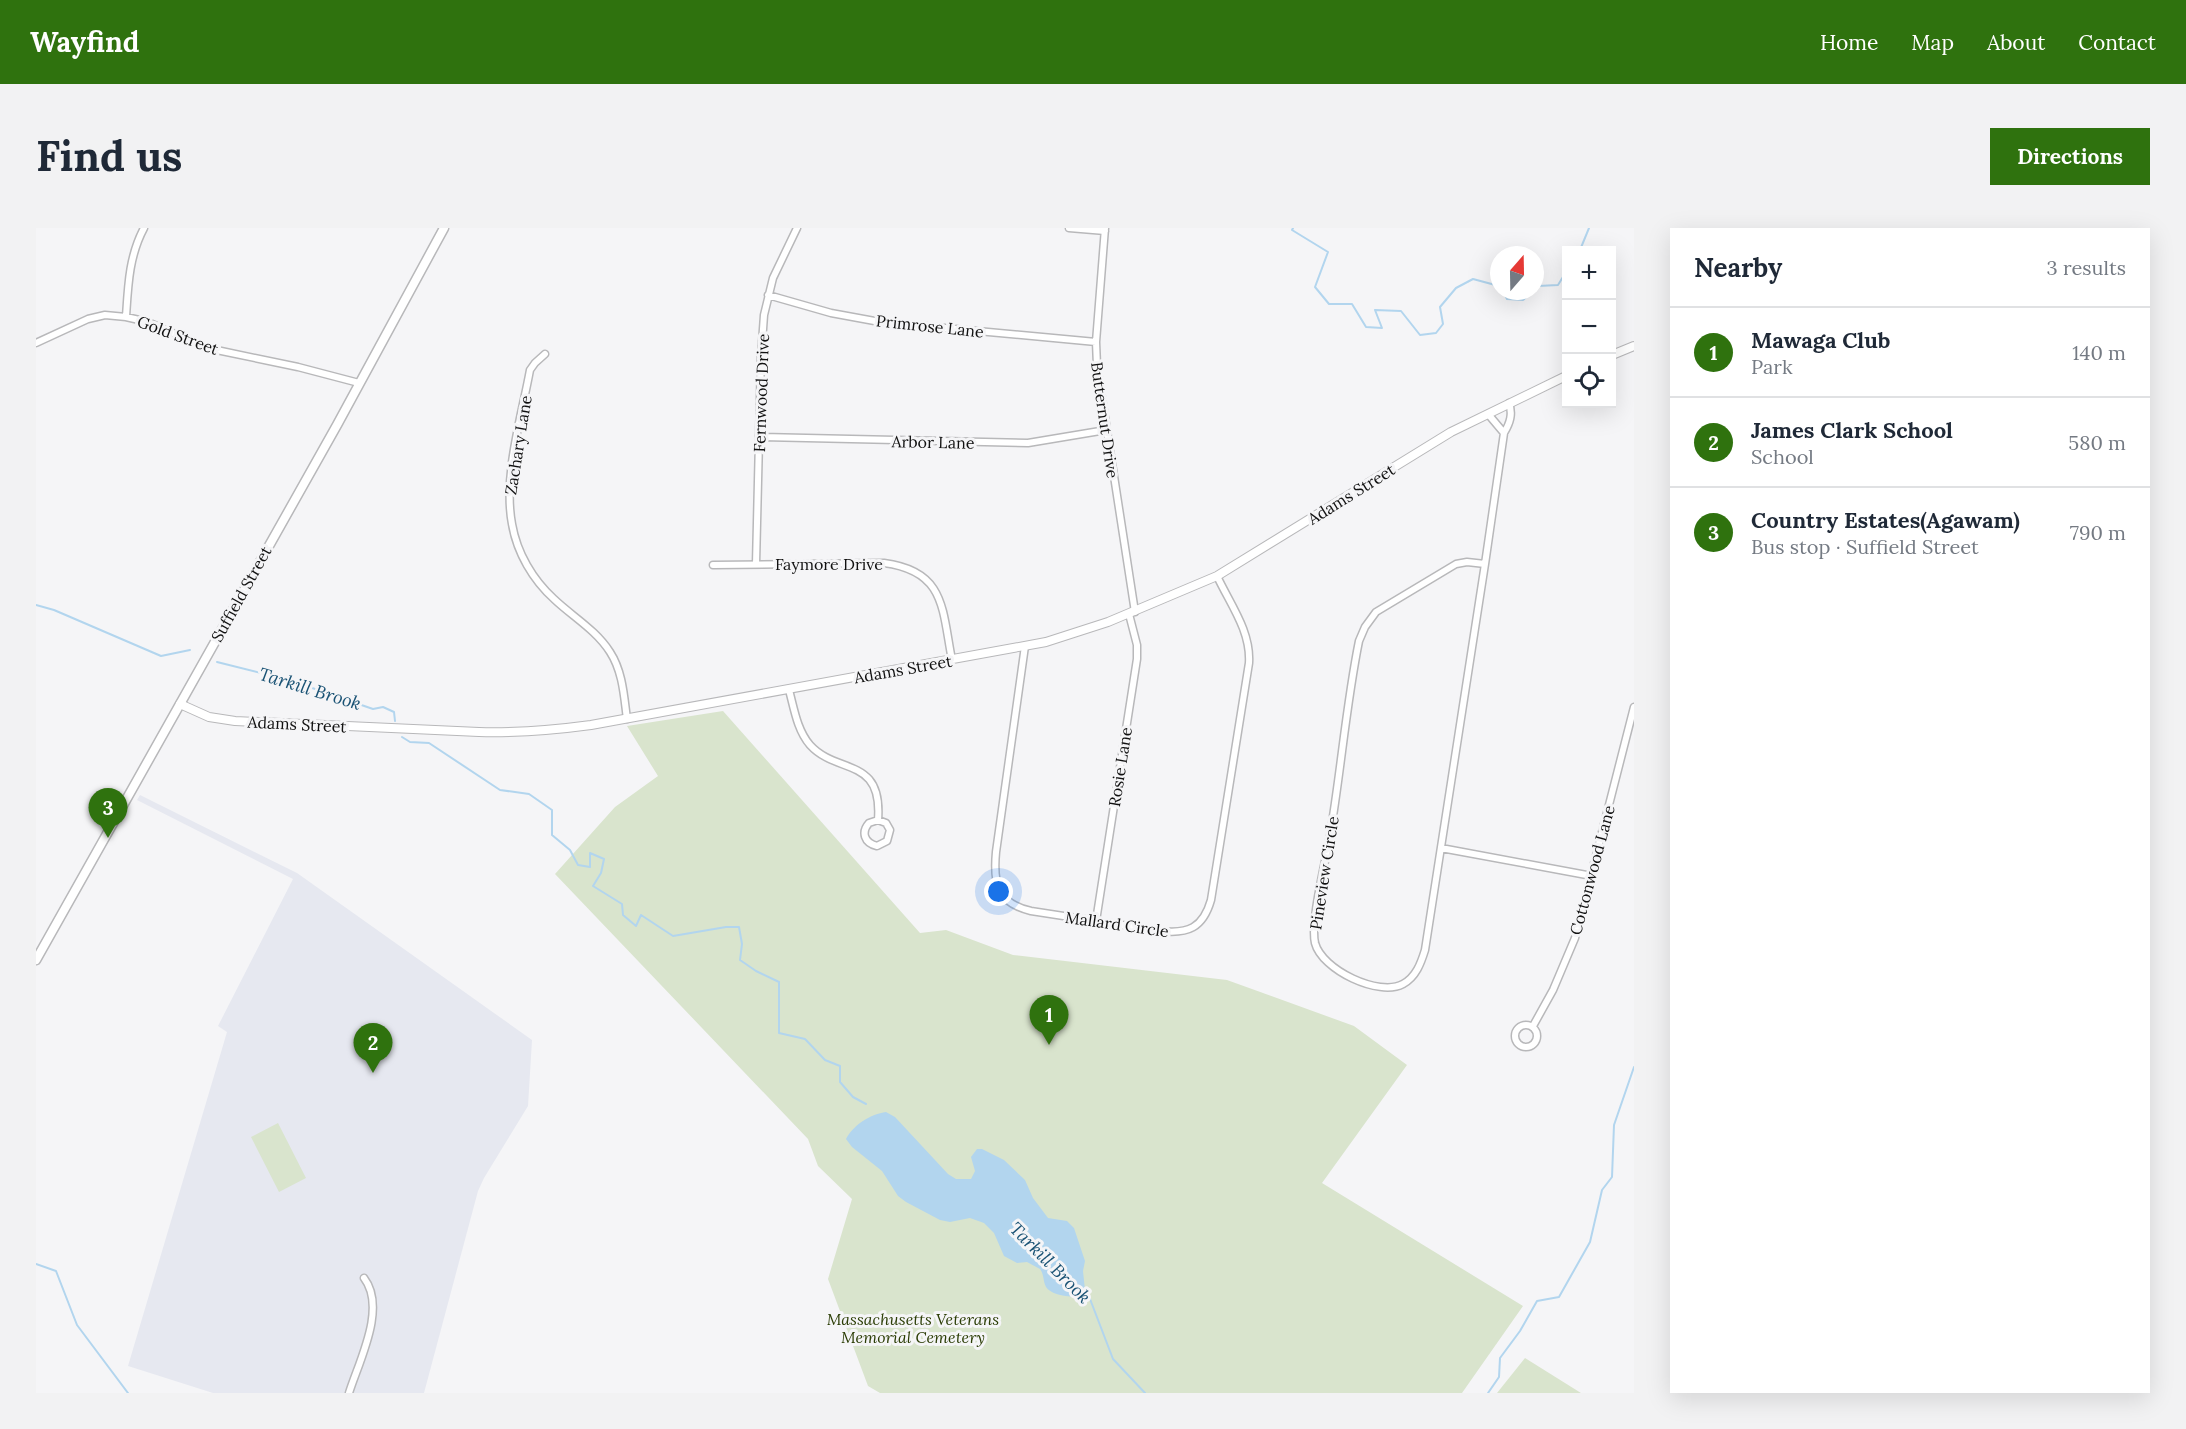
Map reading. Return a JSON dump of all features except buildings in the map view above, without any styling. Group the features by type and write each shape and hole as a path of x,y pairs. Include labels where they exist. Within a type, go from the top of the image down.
{"main road":[{"name":"Suffield Street","path":"36,960 444,228"}],"street":[{"path":"126,317 129,274 133,255 144,228"},
{"name":"Fernwood Drive","path":"756,564 762,336 768,295 777,269 797,228"},
{"path":"1069,228 1105,229"},
{"name":"Butternut Drive","path":"1105,229 1096,342 1097,366 1132,613"},
{"name":"Primrose Lane","path":"768,295 831,313 872,320 1096,342"},
{"name":"Gold Street","path":"36,344 87,320 105,315 126,317 148,322 207,348 298,367 359,383"},
{"path":"1614,354 1634,346"},
{"name":"Zachary Lane","path":"545,354 532,367 528,381 510,477 512,526 523,557 542,587 589,628 610,651 620,673 627,718"},
{"name":"Adams Street","path":"180,704 209,717 235,721 488,733 548,731 789,690 1025,646 1079,632 1132,613 1217,576 1451,432 1562,378"},
{"name":"Pineview Circle","path":"1485,564 1467,562 1446,569 1381,608 1370,619 1361,635 1315,923 1315,944 1328,963 1352,978 1377,986 1401,985 1413,976 1425,950 1485,564 1504,433 1511,414 1509,403"},
{"path":"1488,414 1504,433"},
{"name":"Arbor Lane","path":"759,437 1028,443 1106,430"},
{"name":"Faymore Drive","path":"713,565 884,563 917,571 930,582 939,597 952,660"},
{"name":"Mallard Circle","path":"1025,646 996,852 997,883 1005,899 1023,909 1180,932 1199,923 1209,908 1246,684 1249,653 1246,635 1217,576"},
{"name":"Rosie Lane","path":"1096,921 1137,658 1132,613"},
{"path":"789,690 799,725 810,746 825,756 853,767 869,780 876,796 878,820"},
{"name":"Cottonwood Lane","path":"1533,1026 1567,960 1579,926 1634,706"},
{"path":"878,820 888,825 890,833 885,843 877,846 868,842 864,831 869,823 878,820"},
{"path":"1441,848 1592,876"},
{"path":"349,1393 374,1311 372,1294 364,1278"}],"shaded area":[{"path":"140,795 297,873 532,1040 528,1106 478,1191 424,1393 213,1393 128,1366 227,1032 218,1026 293,879 137,800"}],"green space":[{"name":"Massachusetts Veterans Memorial Cemetery","path":"723,711 920,933 946,930 1013,955 1227,980 1354,1026 1407,1065 1322,1183 1523,1306 1462,1393 880,1393 868,1386 828,1279 852,1199 818,1166 808,1139 555,874 615,807 658,776 627,726"},
{"path":"278,1123 306,1178 279,1192 251,1137"},
{"path":"1525,1358 1581,1393 1497,1393"}],"water":[{"path":"886,1112 895,1117 948,1174 956,1179 971,1179 975,1171 971,1157 977,1149 982,1149 1004,1160 1025,1180 1033,1198 1048,1218 1067,1221 1074,1228 1085,1261 1083,1294 1064,1296 1053,1293 1046,1287 1040,1269 1027,1262 1017,1263 1004,1256 994,1233 984,1223 970,1218 950,1222 940,1220 898,1196 882,1171 852,1147 846,1139 863,1121"}],"waterway":[{"path":"1293,228 1292,230 1328,252 1315,287 1329,304 1352,304 1366,327 1382,328 1375,310 1401,311 1420,335 1436,333 1443,324 1440,307 1456,288 1473,279 1490,284"},
{"path":"1582,246 1589,228"},
{"path":"1544,286 1558,285 1562,278"},
{"name":"Tarkill Brook","path":"36,605 54,610 161,656 190,650"},
{"name":"Tarkill Brook","path":"217,662 289,680 373,709 383,707 394,712 395,721"},
{"name":"Tarkill Brook","path":"402,737 410,742 429,743 500,790 529,794 552,810 552,835 570,850 578,865 590,867 590,853 604,859 601,873 593,886 622,904 623,915 636,926 641,915 673,936 739,927 742,944 740,960 779,982 779,1033 805,1039 825,1060 840,1066 840,1082 853,1097 866,1104"},
{"path":"1488,1393 1499,1377 1500,1358 1520,1331 1537,1301 1559,1297 1590,1242 1602,1190 1612,1177 1614,1125 1634,1067"},
{"path":"36,1264 56,1271 77,1325 128,1393"},
{"name":"Tarkill Brook","path":"1082,1291 1090,1299 1113,1359 1145,1393"}],"place":[{"name":"Country Estates(Agawam)","path":"108,838"},
{"name":"Mawaga Club","path":"1049,1045"},
{"name":"James Clark School","path":"373,1073"}]}
